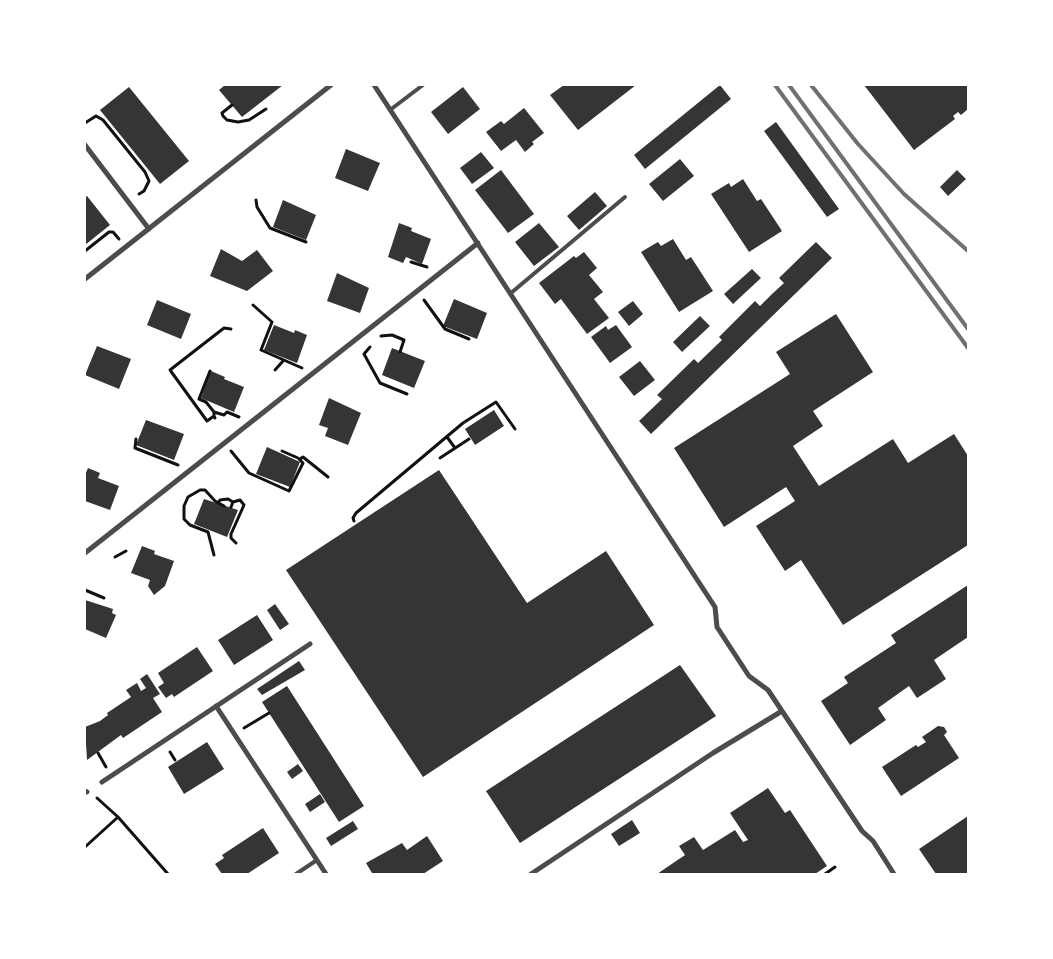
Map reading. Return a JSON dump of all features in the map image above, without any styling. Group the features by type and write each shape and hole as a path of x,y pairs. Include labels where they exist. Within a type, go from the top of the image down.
{"street":[{"path":"85,280 331,85"},
{"path":"374,85 714,607 717,627 749,676 768,690 862,831 873,841 894,874"},
{"path":"85,145 149,228"},
{"path":"85,553 478,243"},
{"path":"102,782 310,644"},
{"path":"216,706 326,874"},
{"path":"531,874 713,753 782,711"}],"lane":[{"path":"390,110 423,85"},
{"path":"511,293 625,197"},
{"path":"296,874 317,860"}],"path":[{"path":"232,105 222,113 223,116 227,120 238,122 249,120 266,109"},
{"path":"85,123 96,116 103,120 147,176 149,181 144,191 128,202"},
{"path":"256,200 257,207 270,228 306,242"},
{"path":"85,252 109,232 113,232 125,247"},
{"path":"425,296 424,300 445,330 469,339"},
{"path":"253,305 272,322 262,350 284,361 275,370"},
{"path":"231,329 224,328 170,370 207,421 214,416 224,415 227,412 252,421"},
{"path":"365,332 372,340 384,335 392,335 404,340 400,352"},
{"path":"370,347 364,354 380,383 407,394"},
{"path":"210,371 199,399 206,402 214,416"},
{"path":"354,521 353,518 356,513 464,423 496,402 515,430"},
{"path":"447,437 455,448"},
{"path":"136,439 136,448 190,470"},
{"path":"440,458 469,439"},
{"path":"225,442 249,473 289,491 302,463 300,459"},
{"path":"282,451 300,459 303,457 328,478"},
{"path":"214,555 208,532 190,525 183,512 188,497 200,490 210,493 218,503 224,506"},
{"path":"218,503 224,499 233,502 240,500 244,505 231,534 231,538 236,543"},
{"path":"231,507 233,502"},
{"path":"115,557 126,551"},
{"path":"85,590 104,598"},
{"path":"234,734 270,713"},
{"path":"86,792 99,799 118,817 168,874"},
{"path":"85,847 118,817"},
{"path":"825,874 834,867"}],"building":[{"path":"225,85 283,85 242,117 219,90"},
{"path":"564,85 636,85 578,130 550,95"},
{"path":"720,85 731,99 645,169 634,155"},
{"path":"864,85 968,85 968,109 961,115 958,112 953,116 955,119 914,150"},
{"path":"129,87 189,161 160,184 100,110"},
{"path":"463,87 480,109 448,134 431,112"},
{"path":"524,108 544,133 532,142 534,144 525,152 516,140 501,151 486,132 501,121 504,124"},
{"path":"776,122 839,209 827,217 764,131"},
{"path":"346,149 380,163 368,191 335,178"},
{"path":"481,152 494,168 472,184 460,168"},
{"path":"680,159 694,176 663,201 649,184"},
{"path":"501,170 534,214 508,233 475,190"},
{"path":"957,170 966,179 948,196 940,187"},
{"path":"743,179 757,201 761,199 782,231 749,252 711,194 729,183 731,187"},
{"path":"595,192 607,206 579,230 567,216"},
{"path":"87,196 110,225 85,245 85,197"},
{"path":"283,200 316,215 306,240 273,227"},
{"path":"399,223 412,228 411,231 431,239 422,264 406,257 403,263 388,257"},
{"path":"539,223 559,247 534,266 515,242"},
{"path":"673,239 686,260 691,257 713,291 679,312 641,252 658,242 661,246"},
{"path":"816,242 832,258 651,434 639,421 662,399 657,395 694,359 698,363 722,340 719,337 755,301 760,306 784,283 779,278"},
{"path":"221,249 242,261 257,250 273,271 247,291 210,276"},
{"path":"584,252 597,268 589,275 603,292 594,299 609,318 587,334 561,299 555,304 539,283 574,256 576,258"},
{"path":"752,269 761,278 733,304 724,294"},
{"path":"337,273 369,288 360,313 327,301"},
{"path":"454,299 487,313 477,339 443,326"},
{"path":"157,300 191,314 181,339 147,325"},
{"path":"633,301 643,314 629,326 618,312"},
{"path":"836,314 873,372 813,411 823,426 793,446 819,486 893,439 908,463 954,434 968,456 968,545 843,625 801,560 785,571 756,526 795,501 786,487 724,527 674,448 790,374 776,352"},
{"path":"700,316 710,326 682,352 673,342"},
{"path":"274,325 294,333 295,330 307,335 297,363 264,350"},
{"path":"616,325 632,347 610,363 591,337 606,326 608,330"},
{"path":"97,346 131,359 119,389 85,375"},
{"path":"392,348 425,361 414,388 382,375"},
{"path":"640,361 655,380 634,396 619,377"},
{"path":"211,371 225,377 224,379 244,387 234,412 201,398"},
{"path":"329,398 361,413 348,445 325,436 328,428 319,425"},
{"path":"494,410 504,426 475,445 465,429"},
{"path":"146,420 184,434 174,460 136,445"},
{"path":"267,447 300,462 290,487 256,474"},
{"path":"88,468 100,473 98,478 119,486 110,510 85,501 85,475"},
{"path":"439,470 527,603 606,551 654,625 423,777 286,570"},
{"path":"204,499 238,510 227,537 194,524"},
{"path":"142,546 155,551 154,554 174,561 165,586 154,595 148,586 150,580 131,573"},
{"path":"968,585 968,637 934,660 946,679 917,698 909,686 878,708 886,720 850,745 821,701 848,683 844,677 896,643 891,635"},
{"path":"85,600 113,609 112,613 116,615 106,638 85,629"},
{"path":"275,604 289,624 280,630 267,610"},
{"path":"257,615 273,640 234,665 218,640"},
{"path":"197,647 213,671 174,697 172,694 166,698 158,687 164,683 158,673"},
{"path":"299,661 305,670 262,695 257,689"},
{"path":"680,665 716,716 520,843 486,791"},
{"path":"147,674 160,694 153,698 162,712 123,738 121,735 87,760 85,727 100,721 108,715 107,713 131,697 126,690 137,683 141,691 146,688 140,679"},
{"path":"287,686 364,806 339,822 262,702"},
{"path":"938,726 944,727 947,732 944,735 959,758 901,796 882,767 916,745 918,747 926,742 922,737"},
{"path":"207,742 224,769 184,794 168,767"},
{"path":"298,764 303,771 292,779 287,772"},
{"path":"768,788 785,813 790,810 827,866 815,874 657,874 685,855 679,846 694,837 703,850 735,830 743,842 748,840 730,813"},
{"path":"320,794 325,802 310,812 305,804"},
{"path":"968,816 968,874 936,874 919,849"},
{"path":"632,820 640,833 619,846 611,834"},
{"path":"353,821 358,829 331,846 326,838"},
{"path":"263,828 279,853 247,874 222,874 215,864 224,858 222,855"},
{"path":"427,836 443,861 423,874 370,874 372,873 366,863 402,843 407,850"}],"railway":[{"path":"775,85 968,348"},
{"path":"789,85 968,329"},
{"path":"811,85 858,144 904,194 968,251"}]}
